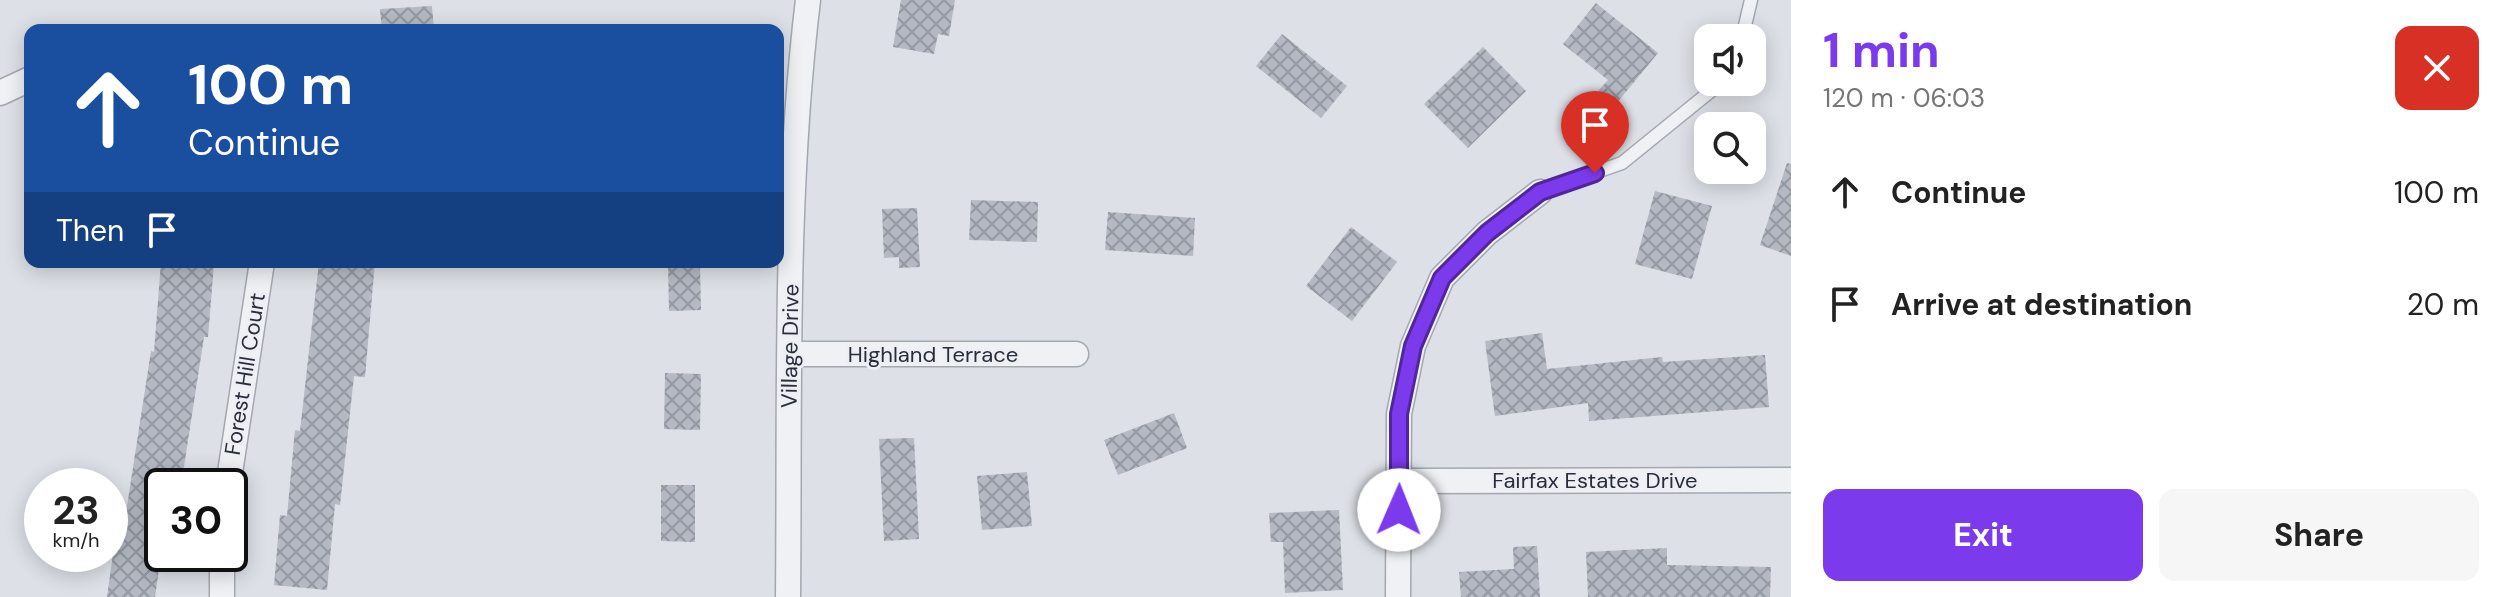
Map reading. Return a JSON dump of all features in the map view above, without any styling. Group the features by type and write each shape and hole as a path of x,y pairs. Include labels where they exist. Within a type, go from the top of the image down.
{"street":[{"name":"Village Drive","path":"788,597 790,354 800,66 808,0"},
{"path":"0,93 24,82"},
{"path":"1398,597 1399,414 1413,346 1442,278 1487,233 1540,192"},
{"name":"Forest Hill Court","path":"231,468 261,268"},
{"name":"Highland Terrace","path":"790,354 1076,354"},
{"name":"Fairfax Estates Drive","path":"1400,481 1791,480"},
{"path":"222,572 222,597"}],"lane":[{"path":"1745,24 1751,0"},
{"path":"1540,192 1622,163 1705,96"}],"building":[{"path":"901,0 955,0 949,36 938,34 934,54 893,47"},
{"path":"1596,3 1658,53 1616,104 1598,91 1608,80 1563,44"},
{"path":"432,6 434,24 381,24 380,9"},
{"path":"1282,34 1347,86 1321,118 1256,66"},
{"path":"1483,47 1526,91 1468,148 1424,104"},
{"path":"1787,163 1791,164 1791,256 1760,245"},
{"path":"1655,191 1712,206 1692,279 1635,264"},
{"path":"971,200 1038,202 1037,242 969,240"},
{"path":"917,208 920,267 899,268 899,257 884,258 882,209"},
{"path":"1108,212 1195,218 1193,256 1105,250"},
{"path":"1351,227 1397,262 1352,321 1306,286"},
{"path":"161,268 214,268 208,337 204,337 184,468 144,468 144,572 159,572 155,597 107,597 110,572 128,572 128,500 151,351 154,352"},
{"path":"318,268 374,268 365,377 354,376 340,505 335,504 327,590 274,585 280,515 287,516 295,430 300,431"},
{"path":"668,268 700,268 701,310 669,311"},
{"path":"1542,333 1547,369 1662,357 1663,362 1765,355 1769,407 1589,421 1588,403 1495,416 1485,341"},
{"path":"665,373 701,374 700,430 664,429"},
{"path":"1174,413 1187,448 1118,475 1104,440"},
{"path":"914,438 919,539 884,541 879,439"},
{"path":"1027,472 1032,526 982,530 977,476"},
{"path":"661,485 695,485 695,542 661,541"},
{"path":"1339,510 1343,590 1285,593 1283,542 1271,542 1269,513"},
{"path":"1537,546 1540,597 1461,597 1459,572 1514,569 1513,547"},
{"path":"1667,548 1667,565 1771,567 1770,597 1588,597 1586,552"}],"route":[{"path":"1399,510 1399,414 1413,346 1442,278 1487,233 1540,192 1595,173"}]}
